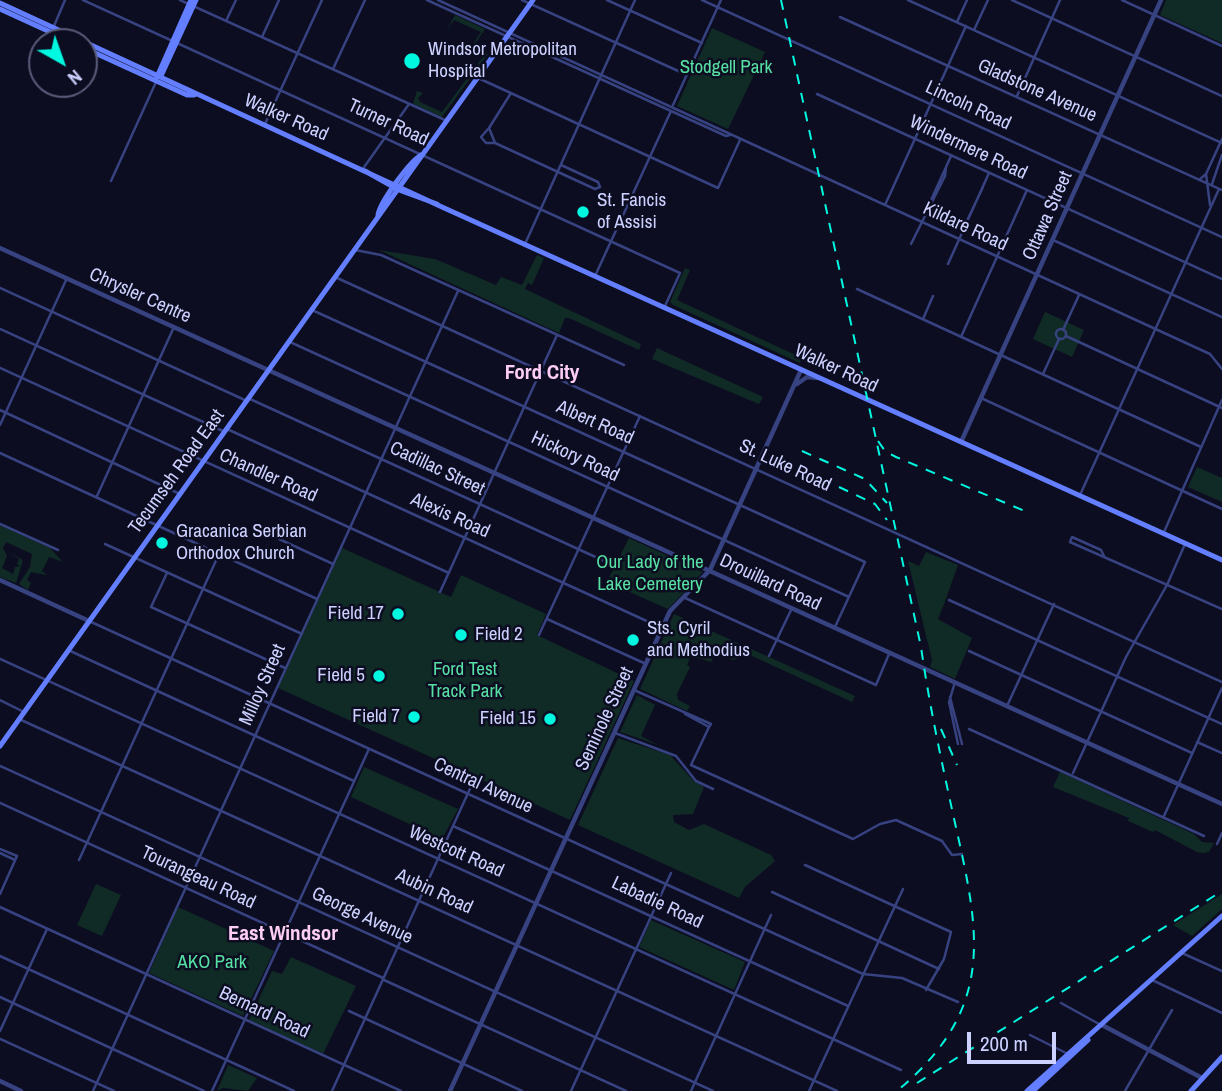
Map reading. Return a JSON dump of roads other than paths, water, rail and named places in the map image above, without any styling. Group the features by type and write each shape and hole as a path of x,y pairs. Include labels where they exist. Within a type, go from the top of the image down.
{"main road":[{"path":"158,77 192,2"},
{"name":"Tecumseh Road East","path":"0,746 532,2"},
{"name":"Walker Road","path":"0,3 48,28"},
{"name":"Walker Road","path":"0,9 47,28"},
{"name":"Walker Road","path":"98,50 1222,560"},
{"name":"Walker Road","path":"98,53 158,77"},
{"path":"387,197 384,180 408,173 409,181 416,192"},
{"name":"Walker Road","path":"398,187 416,192 437,204"},
{"name":"Tecumseh Road East","path":"378,215 387,197 398,187"},
{"path":"1027,1091 1222,916"},
{"path":"1033,1091 1069,1055"},
{"path":"1191,1091 1222,1057"}],"street":[{"path":"53,28 65,0"},
{"name":"Turner Road","path":"83,0 680,273 665,308"},
{"path":"180,0 192,2 226,21 447,121"},
{"path":"226,21 236,0"},
{"path":"262,37 279,0"},
{"path":"264,126 322,0"},
{"path":"333,69 365,0"},
{"name":"Kildare Road","path":"427,0 730,135 1210,355 1222,369"},
{"name":"Kildare Road","path":"438,0 452,9"},
{"path":"452,9 456,0"},
{"path":"523,0 687,75"},
{"path":"607,0 702,43"},
{"path":"525,244 635,0"},
{"name":"Lincoln Road","path":"702,0 1222,237"},
{"path":"595,276 721,0"},
{"path":"908,0 1222,141 1206,174 1199,180"},
{"path":"957,22 967,0"},
{"path":"974,30 988,0"},
{"path":"1012,0 1222,96"},
{"path":"1017,97 1060,0"},
{"path":"1122,0 1222,46"},
{"name":"Ottawa Street","path":"961,443 1161,0"},
{"name":"Gladstone Avenue","path":"840,17 1221,190"},
{"path":"884,205 966,26"},
{"name":"Kildare Road","path":"566,61 602,74 672,109"},
{"path":"111,181 158,77"},
{"path":"478,78 718,188 740,140"},
{"path":"511,93 481,137 486,143 495,143 595,190 600,187 598,182 561,165"},
{"name":"Windermere Road","path":"817,94 1222,279"},
{"path":"363,170 409,104"},
{"path":"489,128 495,143"},
{"path":"1214,186 1211,180 1222,155"},
{"path":"911,244 945,176 951,156"},
{"path":"948,264 989,173"},
{"path":"1206,174 1210,208"},
{"path":"961,337 1027,190"},
{"path":"1080,496 1210,208 1221,190"},
{"path":"1053,240 1222,317"},
{"name":"Chrysler Centre","path":"0,248 269,370"},
{"path":"354,249 381,255 624,365"},
{"name":"St. Luke Road","path":"335,277 1222,682"},
{"path":"0,425 67,278"},
{"name":"Cadillac Street","path":"0,288 613,565"},
{"path":"857,289 1201,447"},
{"name":"Milloy Street","path":"93,1091 458,291"},
{"path":"1059,339 1056,332 1063,330 1079,295"},
{"path":"922,319 933,296"},
{"name":"Albert Road","path":"312,310 865,562 849,597"},
{"path":"96,497 174,327"},
{"name":"Alexis Road","path":"0,329 662,628"},
{"path":"1063,330 1066,336 1221,408"},
{"path":"440,592 557,335"},
{"path":"1043,374 1059,339 1066,336"},
{"name":"Hickory Road","path":"290,342 849,597"},
{"name":"Chandler Road","path":"0,368 449,573"},
{"name":"Drouillard Road","path":"269,370 1222,804"},
{"name":"Seminole Street","path":"450,1091 670,611 710,570 802,370"},
{"path":"794,387 807,377 820,378"},
{"path":"981,398 1222,509"},
{"path":"1163,534 1221,408 1222,400"},
{"path":"0,410 180,494"},
{"path":"539,635 640,416"},
{"path":"947,436 957,436 968,427"},
{"path":"0,453 317,598"},
{"path":"0,524 58,550"},
{"path":"1104,556 1101,550 1072,537 1070,542 1222,609"},
{"path":"279,539 333,564"},
{"path":"105,544 302,634"},
{"path":"1072,775 1117,677 1167,585 1185,544"},
{"path":"79,860 219,554"},
{"path":"167,572 151,607 285,668"},
{"name":"Central Avenue","path":"0,580 863,974 902,978 958,1002"},
{"path":"683,597 876,685 890,653"},
{"path":"835,628 849,597"},
{"path":"950,600 1222,724"},
{"path":"1007,706 1054,604"},
{"path":"769,656 792,608"},
{"path":"547,619 646,664"},
{"path":"68,650 354,781"},
{"path":"969,651 1192,753"},
{"name":"Westcott Road","path":"0,659 901,1070"},
{"path":"955,682 950,697 960,744"},
{"path":"1164,816 1222,688"},
{"path":"634,690 684,712 709,727 691,765 853,839 880,824 896,820 942,841 951,855 962,854"},
{"path":"0,701 24,712"},
{"name":"Aubin Road","path":"19,719 837,1091"},
{"path":"969,729 1204,836"},
{"path":"615,733 676,756 696,781 713,789"},
{"path":"1197,742 1222,754"},
{"path":"212,1091 369,749"},
{"name":"George Avenue","path":"0,766 713,1091"},
{"path":"332,1091 474,780"},
{"name":"Tourangeau Road","path":"0,803 626,1091"},
{"name":"Labadie Road","path":"453,826 848,1006"},
{"path":"1217,844 1222,833"},
{"path":"0,851 16,858 0,894"},
{"path":"805,865 951,933 939,969 926,990"},
{"path":"571,1091 671,873"},
{"path":"809,1091 903,889"},
{"path":"772,892 939,969"},
{"name":"Bernard Road","path":"0,907 401,1091"},
{"path":"691,1091 771,915"},
{"path":"0,1031 47,929"},
{"path":"1182,953 1222,971"},
{"path":"0,956 294,1091"},
{"path":"1152,980 1222,1013"},
{"path":"0,998 204,1091"},
{"path":"1061,1003 1202,1078"},
{"path":"1125,1091 1172,1010"},
{"path":"349,1011 522,1091"},
{"path":"1030,1035 1069,1055"},
{"path":"0,1039 114,1091"},
{"path":"0,1081 21,1091"}],"railway":[{"path":"781,0 921,647 970,894 974,930 973,964 966,997 952,1028 930,1059 897,1091"},
{"path":"878,441 885,451 896,457 1027,512"},
{"path":"802,451 865,479 887,503"},
{"path":"839,487 875,504 887,520"},
{"path":"941,729 957,765"},
{"path":"917,1083 1222,891"}],"place":[{"name":"Windsor Metropolitan Hospital","path":"412,61"},
{"name":"St. Fancis of Assisi","path":"583,212"},
{"name":"Gracanica Serbian Orthodox Church","path":"162,543"},
{"name":"Field 17","path":"398,614"},
{"name":"Field 2","path":"461,635"},
{"name":"Sts. Cyril and Methodius","path":"633,640"},
{"name":"Field 5","path":"379,676"},
{"name":"Field 7","path":"414,717"},
{"name":"Field 15","path":"550,719"}],"district":[{"name":"Ford City","path":"542,373"},
{"name":"East Windsor","path":"283,934"}],"park label":[{"name":"Stodgell Park","path":"726,68"},
{"name":"Our Lady of the Lake Cemetery","path":"650,574"},
{"name":"Ford Test Track Park","path":"465,681"},
{"name":"AKO Park","path":"212,963"}]}
